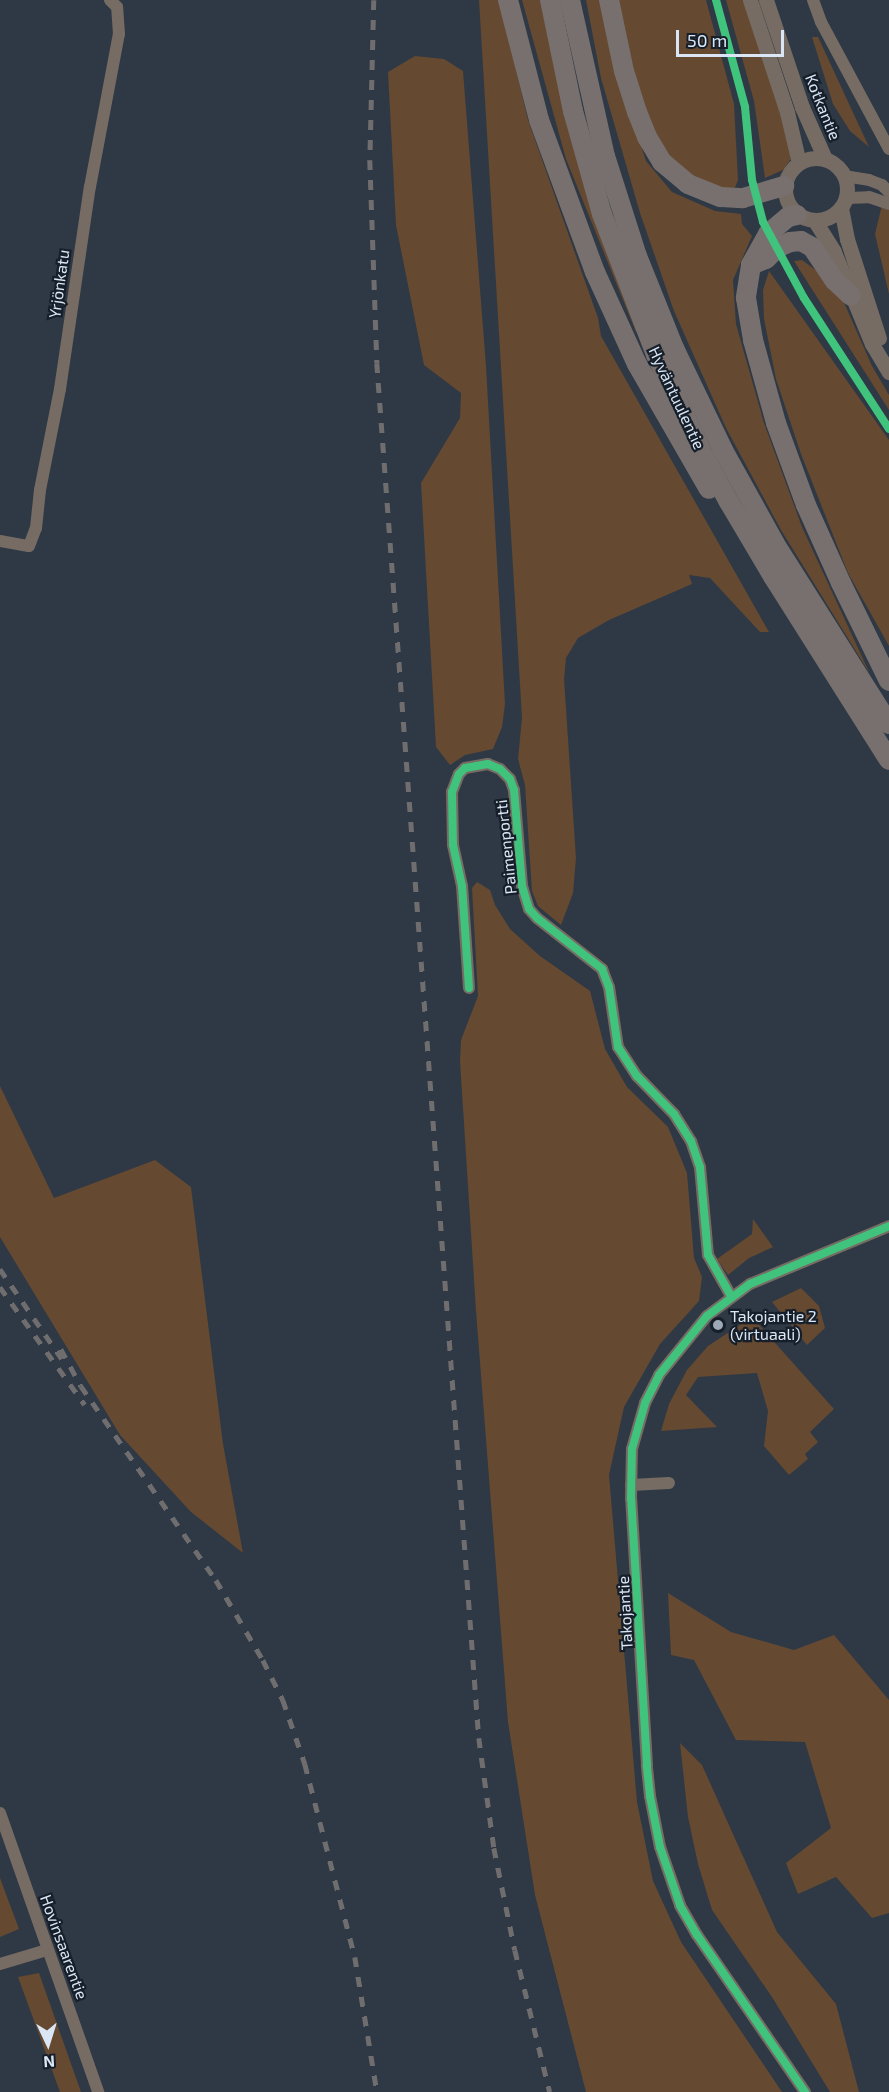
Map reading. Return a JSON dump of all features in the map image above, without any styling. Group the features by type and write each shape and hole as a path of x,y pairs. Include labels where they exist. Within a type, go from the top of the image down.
{"highway":[{"path":"508,0 531,89 557,174 616,322 693,465 774,578"},
{"name":"Hyväntuulentie","path":"550,0 566,81 587,164 637,312 705,458 774,578 889,760"},
{"name":"Hyväntuulentie","path":"570,0 592,107 605,156 637,256 674,348 723,450 775,544 889,724"},
{"path":"609,0 637,112 647,137 662,162 688,184 721,197 743,198 784,186"},
{"path":"806,218 788,218 768,234 751,265 746,298 748,318 762,381 806,505 841,584 889,681"},
{"path":"751,265 766,259 777,248 790,242 801,241 812,247 834,280 851,296"}],"street":[{"name":"Yrjönkatu","path":"0,542 28,546 36,528 40,490 60,389 90,187 119,34 117,7 110,0"},
{"name":"Kotkantie","path":"750,0 787,112 799,163"},
{"name":"Kotkantie","path":"766,0 802,107 825,159"},
{"path":"813,0 821,22 889,149"},
{"path":"887,367 872,344 834,252 806,218 787,202 784,186 792,169 799,163 807,159 825,159 833,163 844,176 869,180 882,185 889,192"},
{"path":"844,176 843,203 847,239 887,367"},
{"path":"806,218 834,215 843,203 869,196 889,204"},
{"name":"Paimenportti","path":"469,988 462,885 453,845 452,792 459,774 465,768 488,764 500,769 510,779 514,790 522,886 529,909 537,918 602,969 609,987 618,1047 637,1076 674,1114 691,1141 699,1167 708,1255 731,1296"},
{"name":"Takojantie","path":"805,2092 697,1935 667,1873 650,1796 631,1485 632,1449 645,1403 675,1353 707,1316 731,1296 781,1269 889,1226"},
{"path":"631,1485 669,1483"},
{"name":"Hovinsaarentie","path":"0,1814 98,2092"},
{"path":"0,1964 47,1950"}],"shaded area":[{"path":"479,0 499,0 528,120 598,318 601,336 769,632 760,632 710,578 689,575 692,584 609,620 578,638 566,658 564,679 576,858 573,893 561,925 538,906 532,891 525,785 518,759 522,718"},
{"path":"522,0 544,0 640,330 636,332 566,159"},
{"path":"586,0 602,0 617,72 646,161 672,192 715,211 741,214 742,224 752,236 733,280 736,324 764,423 802,527 870,674 781,530 726,428 674,311 640,213 601,78"},
{"path":"616,0 706,0 734,104 738,180 734,190 688,179 661,144 642,102"},
{"path":"726,0 747,0 777,93 791,159 783,170 765,178 754,101"},
{"path":"812,37 818,37 869,147 850,131 833,104"},
{"path":"415,56 444,59 463,71 486,366 505,704 502,727 493,749 465,755 450,765 436,747 421,483 460,418 461,393 424,365 396,225 388,72"},
{"path":"882,205 889,208 889,294 875,234"},
{"path":"802,260 828,279 842,298 872,366 889,395 889,410 794,261"},
{"path":"769,271 889,440 889,646 848,573 801,454 776,379 764,319 763,290"},
{"path":"477,882 490,890 495,905 510,929 540,956 590,991 605,1049 627,1087 668,1127 687,1173 694,1258 702,1277 699,1301 660,1344 624,1407 609,1475 637,1802 653,1881 681,1942 782,2092 586,2092 535,1895 508,1722 476,1311 460,1061 461,1040 478,996 472,888"},
{"path":"0,1086 54,1198 155,1160 191,1187 223,1444 243,1553 191,1512 120,1435 0,1237"},
{"path":"753,1219 773,1247 749,1258 728,1275 717,1259 752,1234"},
{"path":"801,1288 819,1306 825,1328 807,1345 772,1302"},
{"path":"752,1317 834,1409 810,1432 818,1442 805,1454 808,1459 789,1475 764,1446 768,1411 757,1373 698,1377 686,1395 717,1427 661,1431 669,1404 687,1370 708,1346"},
{"path":"668,1593 731,1632 794,1650 834,1635 889,1700 889,1913 872,1918 836,1877 798,1894 786,1863 831,1828 805,1742 736,1740 694,1660 671,1655"},
{"path":"680,1743 702,1765 777,1932 836,2004 859,2092 830,2092 772,1997 712,1910 698,1864 688,1817"},
{"path":"0,1878 19,1929 0,1937"},
{"path":"39,1973 81,2092 60,2092 18,1977"}],"railway":[{"path":"374,0 370,160 377,363 479,1738 494,1848 515,1950 550,2092"},
{"path":"0,1269 62,1359"},
{"path":"0,1287 85,1405"},
{"path":"61,1349 81,1386 216,1580 263,1660 283,1700 305,1764 355,1957 377,2092"}],"cycle path":[{"path":"716,0 745,107 752,180 763,222 804,298 889,429"},
{"path":"469,988 462,886 453,845 452,792 459,774 465,768 488,764 500,769 510,779 514,790 522,886 529,909 537,918 602,969 609,987 618,1047 637,1076 674,1114 691,1141 700,1167 708,1255 731,1296"},
{"path":"805,2092 697,1935 680,1905 660,1847 650,1796 647,1765 631,1499 632,1449 645,1403 659,1375 707,1316 750,1284 889,1226"}],"place":[{"name":"Takojantie 2 (virtuaali)","path":"718,1325"}]}
